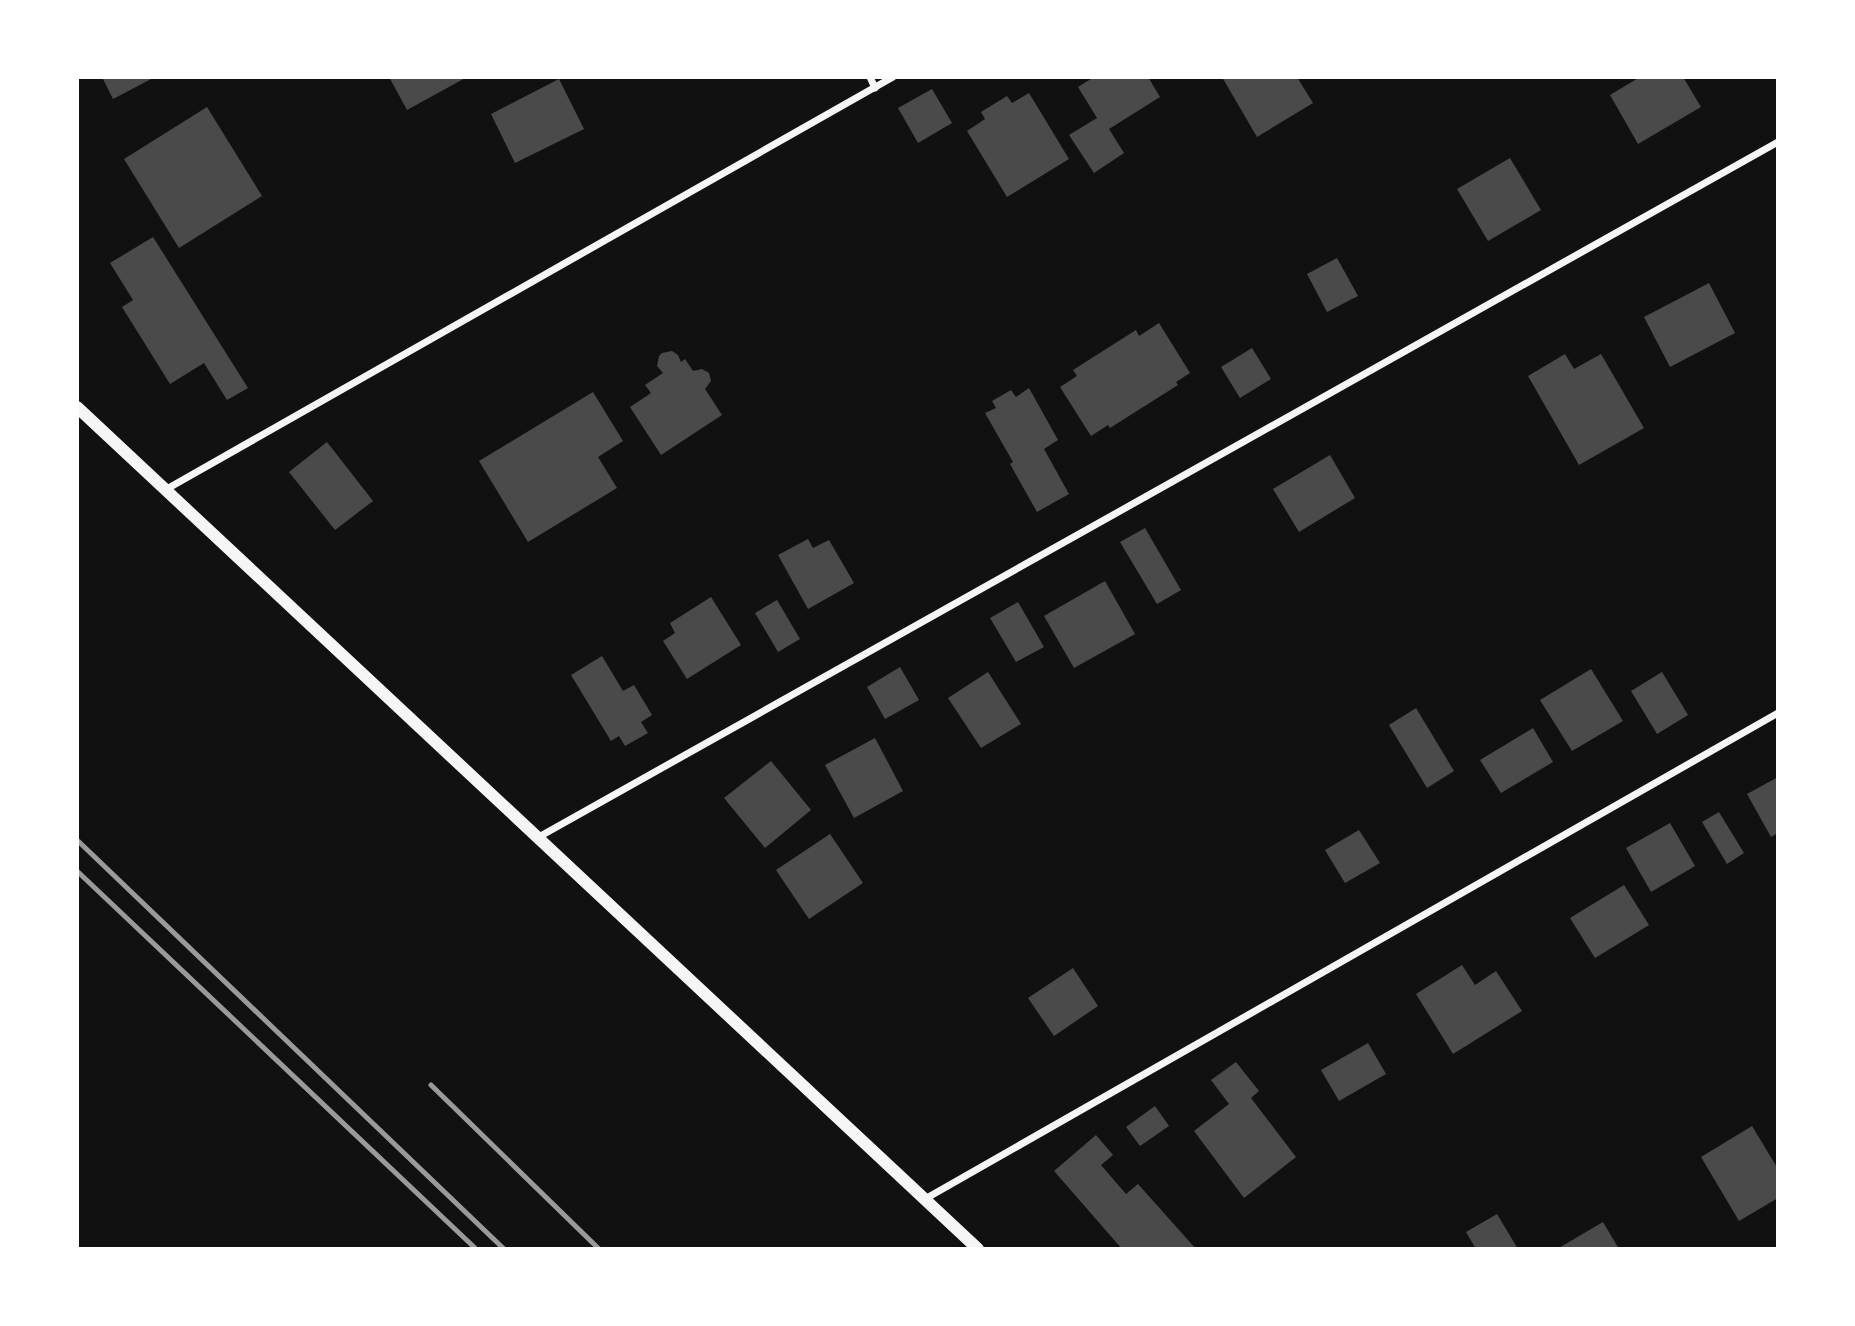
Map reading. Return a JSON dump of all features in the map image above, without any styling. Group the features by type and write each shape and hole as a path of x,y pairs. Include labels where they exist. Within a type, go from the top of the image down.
{"street":[{"path":"870,77 875,88"},
{"path":"165,490 893,77"},
{"path":"537,838 1778,142"},
{"path":"77,407 978,1249"},
{"path":"925,1199 1778,713"}],"building":[{"path":"102,77 155,77 113,99"},
{"path":"389,77 467,77 407,110"},
{"path":"1094,77 1148,77 1160,97 1109,129 1124,153 1094,173 1069,135 1097,118 1078,87"},
{"path":"1222,77 1297,77 1313,103 1257,137"},
{"path":"1640,77 1683,77 1701,107 1638,144 1610,95"},
{"path":"559,79 584,129 515,163 491,114"},
{"path":"932,89 952,123 918,143 898,108"},
{"path":"1029,93 1069,159 1007,197 967,131 985,119 981,112 1007,96 1012,103"},
{"path":"207,107 262,196 179,248 124,159"},
{"path":"1510,158 1541,210 1488,241 1457,189"},
{"path":"153,237 248,388 227,400 204,363 170,384 122,307 133,300 110,263"},
{"path":"1337,258 1358,296 1327,312 1307,274"},
{"path":"1709,283 1735,333 1670,367 1644,317"},
{"path":"1159,323 1190,373 1176,382 1178,385 1110,428 1108,425 1091,436 1060,387 1077,376 1073,370 1136,330 1139,336"},
{"path":"1252,348 1271,379 1240,398 1221,367"},
{"path":"672,351 678,355 681,362 685,359 693,371 702,369 709,373 711,381 705,389 722,415 661,455 630,407 651,393 645,385 663,373 657,366 659,356"},
{"path":"1565,354 1574,369 1601,354 1644,428 1579,465 1528,376"},
{"path":"1029,388 1058,440 1044,449 1069,494 1037,512 985,413 996,408 992,401 1011,390 1016,397"},
{"path":"593,392 623,441 598,457 617,488 528,542 479,461"},
{"path":"327,442 373,501 335,530 289,472"},
{"path":"1330,455 1355,498 1299,532 1273,489"},
{"path":"1145,528 1181,590 1157,604 1120,542"},
{"path":"808,539 813,548 829,540 854,583 808,609 778,555"},
{"path":"1105,581 1135,634 1074,668 1044,616"},
{"path":"711,597 741,645 687,679 663,641 675,633 670,623"},
{"path":"777,600 800,639 778,652 755,613"},
{"path":"1018,602 1044,647 1016,662 990,618"},
{"path":"602,656 623,691 634,685 652,715 641,722 648,733 625,746 619,736 611,741 571,675"},
{"path":"900,667 919,700 885,719 867,687"},
{"path":"1591,669 1623,721 1572,751 1540,700"},
{"path":"988,672 1021,724 981,748 948,698"},
{"path":"1662,672 1688,715 1657,734 1631,691"},
{"path":"1416,708 1454,771 1427,788 1389,725"},
{"path":"1533,728 1553,762 1501,793 1480,760"},
{"path":"875,738 903,791 854,818 825,765"},
{"path":"771,761 811,810 765,848 724,798"},
{"path":"1778,777 1778,833 1771,837 1747,794"},
{"path":"1719,812 1744,853 1727,864 1702,822"},
{"path":"1670,823 1695,866 1651,892 1626,848"},
{"path":"1359,830 1380,863 1345,883 1325,850"},
{"path":"830,834 863,883 809,919 776,870"},
{"path":"1624,885 1649,925 1595,958 1570,918"},
{"path":"1462,965 1475,985 1496,971 1522,1011 1453,1054 1416,994"},
{"path":"1073,968 1098,1006 1054,1036 1028,998"},
{"path":"1368,1043 1386,1074 1339,1101 1321,1070"},
{"path":"1236,1062 1259,1091 1251,1098 1296,1157 1244,1198 1194,1131 1229,1104 1211,1080"},
{"path":"1155,1106 1169,1126 1140,1146 1126,1127"},
{"path":"1752,1126 1778,1169 1778,1198 1739,1221 1701,1157"},
{"path":"1096,1135 1113,1155 1101,1165 1126,1194 1138,1184 1196,1249 1122,1249 1054,1171"},
{"path":"1497,1214 1518,1249 1476,1249 1466,1232"},
{"path":"1603,1222 1619,1249 1557,1249"}],"railway":[{"path":"77,840 504,1249"},
{"path":"77,871 476,1249"},
{"path":"431,1085 599,1249"}]}
